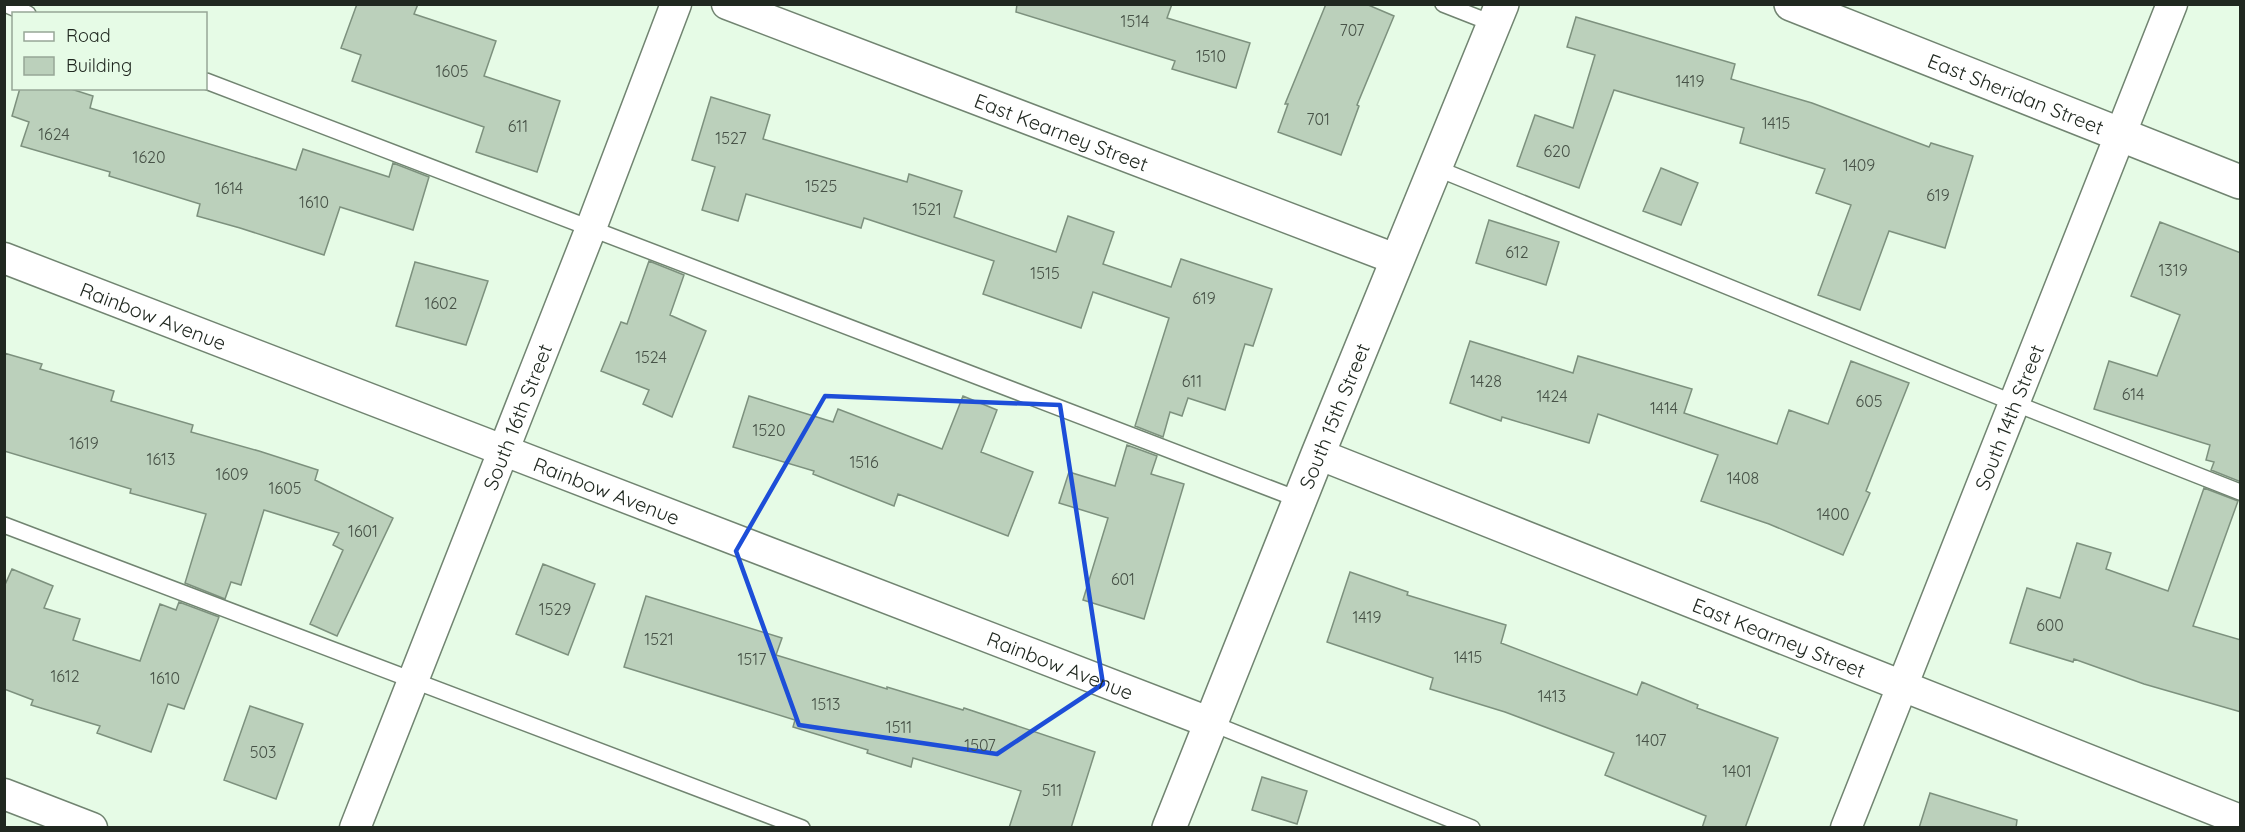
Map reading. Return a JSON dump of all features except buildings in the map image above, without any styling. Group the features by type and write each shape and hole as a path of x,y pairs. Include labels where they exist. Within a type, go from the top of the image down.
{"main road":[{"name":"East Sheridan Street","path":"1791,4 2241,182"},
{"name":"South 15th Street","path":"1169,828 1318,453 1498,14"}],"street":[{"name":"South 16th Street","path":"355,828 591,228 676,4"},
{"name":"East Kearney Street","path":"727,4 1398,260"},
{"name":"South 14th Street","path":"1846,828 2172,4"},
{"name":"Rainbow Avenue","path":"4,258 1211,723"},
{"name":"East Kearney Street","path":"1318,453 2241,820"},
{"path":"4,794 92,828"}],"lane":[{"path":"5,4 23,12"},
{"path":"1443,4 1498,14"},
{"path":"207,81 1300,500"},
{"path":"1436,168 2014,403 2241,492"},
{"path":"4,525 802,828"},
{"path":"1211,723 1472,828"}],"highlighted area":[{"path":"825,396 1060,405 1103,684 997,754 799,725 736,551"}]}
